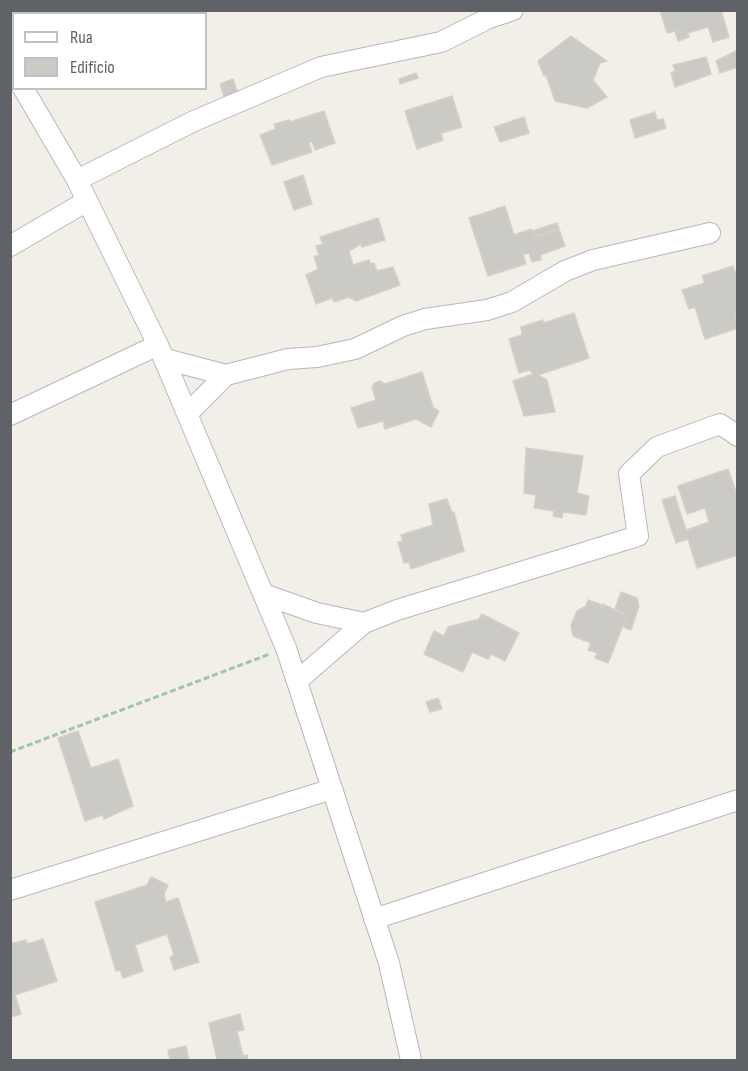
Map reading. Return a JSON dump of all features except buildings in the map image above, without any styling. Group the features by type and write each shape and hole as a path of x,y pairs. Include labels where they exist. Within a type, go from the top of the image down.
{"street":[{"path":"77,180 194,121 321,67 441,42 489,18 513,10"},
{"path":"24,90 77,180 162,352 286,648 389,963 411,1060"},
{"path":"10,246 87,201"},
{"path":"188,413 226,375 288,359 355,349 403,326 425,319 487,310 512,302 565,272 593,260 710,233"},
{"path":"10,415 162,352 226,375"},
{"path":"297,681 364,623 397,610 638,536 629,474 657,447 720,424 738,436"},
{"path":"263,594 316,613 364,623"},
{"path":"10,890 332,789"},
{"path":"374,919 738,800"}],"path":[{"path":"10,752 286,648"}]}
